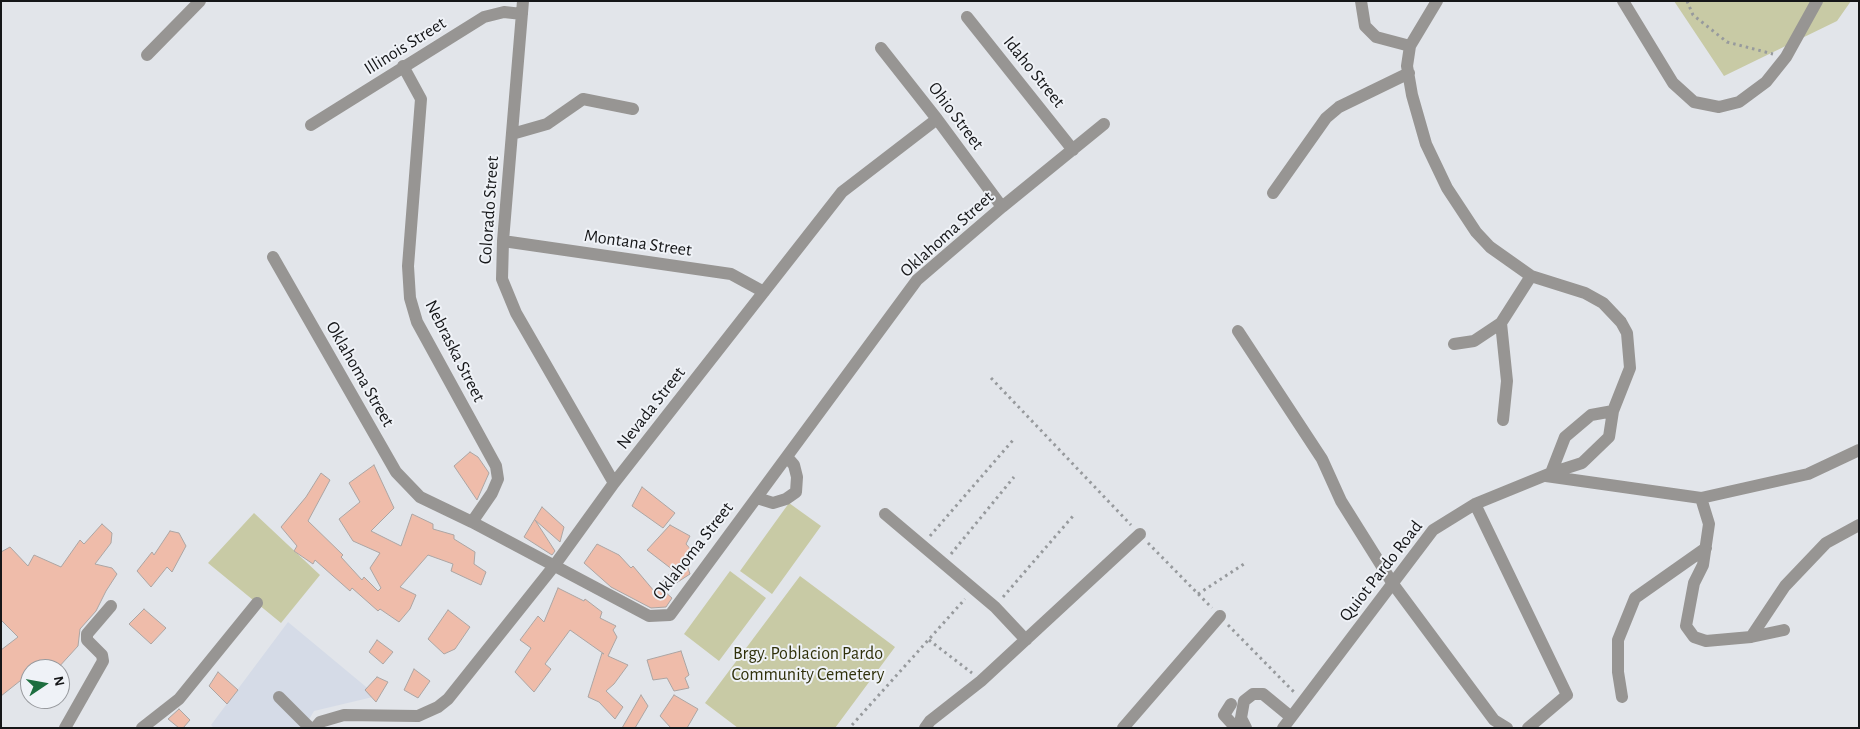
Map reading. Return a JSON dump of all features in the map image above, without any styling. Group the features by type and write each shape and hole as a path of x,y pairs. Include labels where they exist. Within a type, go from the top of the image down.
{"street":[{"path":"147,55 200,1"},
{"path":"1361,1 1365,26 1376,37 1410,46"},
{"path":"1437,1 1410,46 1408,73 1412,95 1426,144 1447,188 1476,232 1490,246 1531,276 1585,293 1603,303 1621,322 1627,333 1630,368 1613,411 1591,414 1565,437 1548,474 1701,498 1808,474 1859,450"},
{"path":"1623,1 1673,83 1694,102 1719,107 1739,102 1766,82 1786,57 1817,1"},
{"name":"Illinois Street","path":"311,126 484,17 522,7"},
{"name":"Colorado Street","path":"522,7 503,241 502,280 516,313 614,483"},
{"name":"Idaho Street","path":"967,17 1073,150"},
{"name":"Ohio Street","path":"881,48 937,118 1002,207"},
{"name":"Nebraska Street","path":"404,66 421,99 408,266 410,298 417,322 496,466 498,479 492,493 472,522"},
{"path":"1273,192 1326,118 1355,98 1408,73"},
{"path":"512,134 547,124 575,103 583,100 591,99 633,109"},
{"name":"Nevada Street","path":"315,728 320,722 344,715 418,716 438,707 448,699 554,566 614,483 842,192 937,118"},
{"name":"Oklahoma Street","path":"273,257 396,472 420,497 472,522 649,616 670,615 918,280 1002,207 1104,124"},
{"name":"Montana Street","path":"503,241 731,274 764,292"},
{"path":"1454,344 1474,341 1501,323 1531,276"},
{"path":"1501,323 1507,381 1503,420"},
{"path":"1238,331 1322,459 1341,501 1393,584 1494,720 1507,728"},
{"name":"Quiot Pardo Road","path":"1283,728 1433,530 1475,504 1548,474 1582,463 1609,437 1613,411"},
{"path":"757,498 773,503 786,499 796,492 797,476 794,465 787,458"},
{"path":"1701,498 1709,524 1703,565 1694,583 1686,626 1694,637 1706,641 1751,637 1784,630"},
{"path":"1475,504 1567,695 1528,728"},
{"path":"884,514 995,606 1026,640"},
{"path":"1751,637 1785,586 1819,550 1826,543 1859,525"},
{"path":"925,728 930,721 981,681 1140,534"},
{"path":"1622,697 1618,672 1618,640 1635,598 1706,548"},
{"path":"142,728 179,699 257,603"},
{"path":"65,728 103,661 102,655 87,640 87,634 112,606"},
{"path":"1123,728 1220,616"},
{"path":"1246,728 1241,718 1244,701 1253,694 1263,694 1291,717"},
{"path":"279,697 310,728"},
{"path":"1231,704 1224,715 1236,728"}],"path":[{"path":"1686,1 1693,14 1728,42 1786,57"},
{"path":"991,378 1140,534"},
{"path":"922,546 1014,439"},
{"path":"943,564 1014,477"},
{"path":"995,606 1074,516"},
{"path":"1198,594 1247,562"},
{"path":"852,725 974,590"},
{"path":"929,640 981,681"}],"shaded area":[{"path":"288,622 377,696 314,711 304,728 214,728 211,725"}],"green space":[{"path":"1674,1 1851,1 1837,21 1724,76"},
{"path":"789,503 821,526 772,594 740,571"},
{"path":"254,513 320,575 281,623 208,563"},
{"path":"730,571 766,598 719,661 684,634"},
{"name":"Brgy. Poblacion Pardo Community Cemetery","path":"800,576 895,647 835,728 738,728 705,703"}],"building":[{"path":"470,452 478,457 489,473 477,500 454,466"},
{"path":"374,465 394,508 371,531 401,546 412,514 433,524 433,529 454,535 454,539 475,552 474,564 486,572 481,585 451,571 453,564 428,555 400,587 416,595 410,609 399,622 380,609 378,611 352,588 350,591 315,560 313,564 294,551 297,546 281,527 306,497 321,473 330,480 308,521 343,555 341,557 362,580 364,577 378,591 381,588 370,568 380,553 353,541 339,519 360,502 349,483"},
{"path":"642,487 675,513 663,528 632,506"},
{"path":"542,507 564,527 560,542 535,520 555,551 552,555 524,537"},
{"path":"102,524 112,533 111,543 95,564 112,568 117,574 96,611 80,629 78,646 66,659 20,659 20,681 1,696 1,650 18,637 1,620 1,552 10,547 28,566 34,555 61,567 80,540 84,544"},
{"path":"670,525 690,536 686,544 694,553 688,568 690,574 664,591 672,598 666,607 651,608 611,587 584,563 597,544 619,555 631,568 633,566 654,591 673,570 647,550"},
{"path":"170,531 179,533 186,546 172,572 167,567 151,587 137,571 152,552 154,555"},
{"path":"558,588 584,601 585,599 602,612 600,618 616,626 613,630 617,637 608,656 628,665 614,684 606,691 623,707 615,719 599,702 588,697 602,653 604,654 570,630 545,664 551,669 534,692 515,672 531,648 520,640 538,616 544,622"},
{"path":"144,609 166,628 151,644 129,624"},
{"path":"448,610 470,627 455,649 444,654 428,639"},
{"path":"377,640 393,652 383,664 369,652"},
{"path":"681,651 689,675 685,678 689,688 674,691 667,678 653,680 647,660"},
{"path":"414,669 430,681 418,698 404,690"},
{"path":"218,672 238,690 227,704 209,686"},
{"path":"377,677 388,682 376,702 365,690"},
{"path":"641,695 648,706 635,728 622,728"},
{"path":"674,695 698,709 687,728 671,728 660,716"},
{"path":"179,709 190,720 183,728 179,728 168,719"}]}
